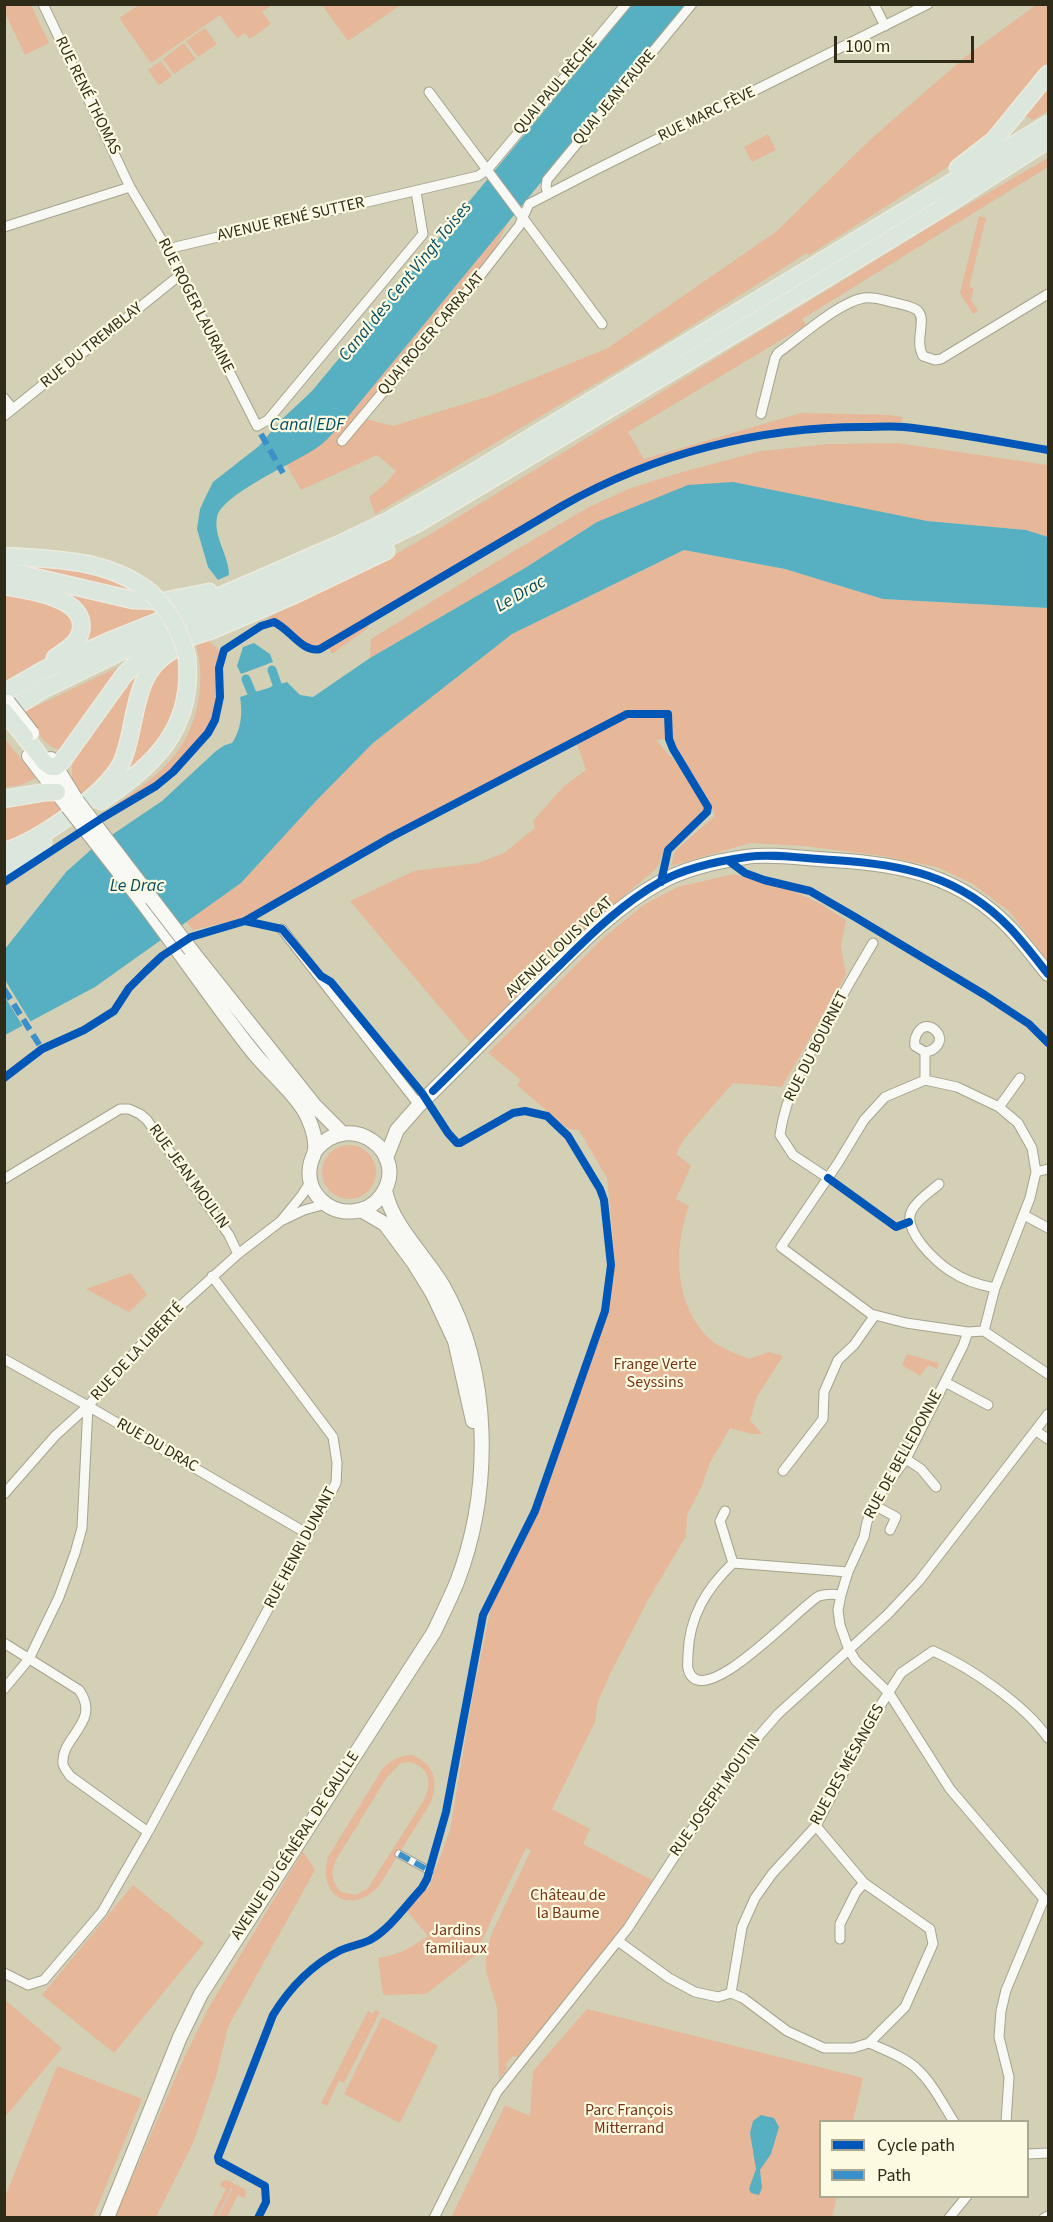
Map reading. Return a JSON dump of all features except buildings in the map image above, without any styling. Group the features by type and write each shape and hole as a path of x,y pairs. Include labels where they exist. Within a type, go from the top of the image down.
{"highway":[{"path":"855,241 865,228 962,165 988,145 1011,121 1048,74"},
{"path":"5,702 44,689 206,611 254,597 340,544 422,502 1048,124"},
{"path":"5,702 44,670 114,639 254,597 332,578 399,544 572,440 583,426 937,212 1048,140"},
{"path":"937,212 955,206 1048,152"},
{"path":"4,556 72,561 99,566 126,576 151,593 165,608 175,624 187,657 187,693 181,716 173,734 158,755 132,780 4,869"},
{"path":"4,570 133,600 164,601 206,611"},
{"path":"4,586 60,600 73,608 80,616 81,632 75,642 50,661 44,670"},
{"path":"5,702 25,737 44,762 51,767 56,767 130,668 165,646 206,611"},
{"path":"4,852 18,847 46,830 87,802 106,785 117,771 124,756 139,692 146,675 206,611"},
{"path":"4,799 57,792"}],"main road":[{"path":"4,723 25,737 57,792 72,804 187,953 315,1106 342,1133"},
{"path":"56,767 72,804"},
{"name":"AVENUE LOUIS VICAT","path":"397,1130 419,1105 555,969 623,907 661,882 716,863 749,856 861,862 901,867 931,876 959,888 994,913 1009,927 1048,974"},
{"path":"187,953 255,1054 306,1113 312,1130 315,1151"},
{"path":"369,1138 383,1136 397,1130"},
{"path":"386,1158 397,1130"},
{"path":"342,1133 356,1133 369,1138 379,1146 386,1158 389,1171 385,1190 375,1202 361,1210 346,1212 326,1204 316,1194 310,1181 310,1166 315,1151 327,1139 342,1133"},
{"name":"AVENUE DU GÉNÉRAL DE GAULLE","path":"107,2217 180,2037 201,1994 408,1674 443,1613 457,1582 468,1547 475,1516 483,1457 480,1402 465,1336 443,1286 392,1212 385,1190"},
{"name":"AVENUE DU GÉNÉRAL DE GAULLE","path":"361,1210 385,1224 402,1246 433,1294 455,1341 471,1408 479,1476"}],"street":[{"name":"RUE RENÉ THOMAS","path":"43,4 130,187"},
{"name":"QUAI PAUL RÈCHE","path":"488,172 626,4"},
{"name":"QUAI JEAN FAURE","path":"548,194 547,180 692,4"},
{"path":"874,4 885,26"},
{"name":"RUE MARC FÈVE","path":"529,204 928,4"},
{"path":"429,92 520,218 603,324"},
{"name":"AVENUE RENÉ SUTTER","path":"167,249 416,192 488,172"},
{"path":"4,227 130,187"},
{"name":"RUE ROGER LAURAINE","path":"130,187 167,249 257,426 268,420 423,234 416,192"},
{"name":"QUAI ROGER CARRAJAT","path":"342,441 476,281 529,204"},
{"name":"RUE DU TREMBLAY","path":"4,416 180,275"},
{"path":"761,414 778,353 811,327 863,298 874,298 911,307 919,312 922,319 918,345 923,356 935,360 941,359 1048,294"},
{"path":"4,398 13,409"},
{"path":"282,928 419,1105"},
{"name":"RUE DU BOURNET","path":"828,1178 793,1155 780,1135 783,1113 806,1059 873,943"},
{"path":"925,1052 925,1080"},
{"path":"999,1107 1020,1078"},
{"path":"984,1331 995,1288 1024,1215 1036,1172 1032,1148 1018,1123 999,1107 957,1087 925,1080 885,1097 864,1120 781,1247 875,1316 968,1332 984,1331 1048,1374"},
{"name":"RUE JEAN MOULIN","path":"4,1179 100,1120 120,1109 129,1109 147,1120 229,1235 238,1254"},
{"path":"1036,1172 1048,1169"},
{"name":"RUE DE LA LIBERTÉ","path":"281,1221 310,1181"},
{"path":"939,1184 912,1209 909,1222 917,1238 934,1258 951,1272 976,1285 995,1288"},
{"name":"RUE DE LA LIBERTÉ","path":"4,1494 55,1436 88,1406 152,1333 212,1276 281,1221 304,1210 326,1204"},
{"path":"1024,1215 1048,1228"},
{"name":"RUE HENRI DUNANT","path":"4,1973 28,1985 44,1980 102,1912 148,1832 336,1484 337,1463 333,1437 212,1276"},
{"path":"783,1471 823,1419 824,1392 838,1360 854,1345 875,1316"},
{"name":"RUE DE BELLEDONNE","path":"849,1650 840,1625 838,1610 848,1572 864,1537 874,1505 906,1459 968,1332"},
{"name":"RUE DU DRAC","path":"6,1362 88,1406 308,1534"},
{"path":"945,1382 988,1405"},
{"path":"4,1689 29,1659 60,1597 82,1528 88,1406"},
{"name":"RUE JOSEPH MOUTIN","path":"435,2217 497,2092 618,1941 736,1762 778,1714 887,1615 919,1581 1048,1414"},
{"path":"1036,1431 1048,1439"},
{"path":"906,1459 921,1469 936,1487"},
{"path":"874,1505 896,1517 890,1530"},
{"path":"725,1511 720,1521 733,1563"},
{"path":"842,1595 819,1596 761,1646 719,1676 706,1682 699,1681 693,1678 687,1668 688,1647 695,1613 722,1573 733,1563 848,1572"},
{"path":"4,1643 79,1690 87,1700 87,1712 65,1754 63,1765 70,1776 148,1832"},
{"path":"849,1650 856,1661 889,1693 950,1789 1046,1897 1006,1990 1001,2012 999,2037 1009,2077 1006,2120"},
{"name":"RUE DES MÉSANGES","path":"731,1993 742,1927 755,1898 772,1874 816,1826 868,1725 901,1673 933,1651 949,1658 1017,1706 1048,1738"},
{"path":"618,1941 669,1978 695,1992 718,1997 731,1993 743,1998 788,2031 824,2048 853,2048 869,2043 905,2007 933,1944 930,1929 864,1883 816,1826"},
{"path":"399,1854 430,1871"},
{"path":"840,1939 840,1924 856,1892 864,1883"},
{"path":"869,2043 900,2057 916,2068 932,2086 953,2120"},
{"path":"1029,2154 1048,2153"},
{"path":"949,2217 966,2198"},
{"path":"1044,2217 1048,2216"}],"green space":[{"path":"5,4 31,5 49,43 25,55 5,13"},
{"path":"139,5 272,5 262,12 271,24 250,39 245,33 237,38 220,15 151,63 119,18"},
{"path":"322,5 401,5 348,41"},
{"path":"1036,5 1048,5 1048,63 981,142 942,171 661,345 375,514 369,497 396,471 377,455 301,490 286,464 321,444 342,424 510,218 496,248 362,418 393,426 493,395 608,348 777,231 872,138 965,57"},
{"path":"205,28 217,44 198,57 186,41"},
{"path":"184,43 196,59 174,74 163,59"},
{"path":"161,61 172,76 159,85 148,70"},
{"path":"1048,86 1048,111 1033,120 1025,116"},
{"path":"768,134 776,150 752,162 744,147"},
{"path":"1048,158 1048,167 802,319 806,325 628,432 644,459 801,413 889,415 903,417 900,425 843,424 760,434 693,449 612,476 322,646 307,645 283,624 266,619 376,565 424,538 943,219"},
{"path":"979,216 986,218 969,287 973,288 970,298 978,311 973,314 960,293"},
{"path":"897,443 1048,465 1048,537 1026,530 927,521 597,522 525,568 370,658 371,639 589,507 631,488 761,451 830,444"},
{"path":"684,550 785,569 883,599 1048,608 1048,961 1009,911 973,884 937,867 883,856 804,846 750,843 671,866 675,851 715,816 673,738 656,740 683,770 706,808 664,849 659,865 649,875 555,957 470,1043 350,901 414,871 478,863 504,853 535,828 533,821 563,787 586,770 575,738 379,839 242,919 193,930 186,922 241,883 373,743 512,634"},
{"path":"12,562 91,568 149,597 12,565"},
{"path":"5,574 152,608 154,614 87,642 88,622"},
{"path":"5,592 68,610 76,628 62,648 5,681"},
{"path":"367,625 369,627 332,654 329,648"},
{"path":"209,641 218,649 219,655 217,703 210,726 201,741 177,766 119,805 118,803 145,784 169,762 187,737 200,691 196,645"},
{"path":"181,652 182,694 160,746 118,779 154,674"},
{"path":"120,666 121,669 63,749 57,749 46,742 24,712"},
{"path":"144,666 121,753 83,800 72,780 72,758 129,678"},
{"path":"4,739 36,778 21,785 5,787"},
{"path":"43,800 56,801 69,810 42,829 5,845 5,806"},
{"path":"734,874 791,890 819,903 846,920 841,946 846,975 782,1087 733,1083 684,1139 676,1154 691,1166 676,1199 689,1206 680,1241 679,1259 680,1277 690,1312 699,1327 712,1341 725,1349 749,1359 769,1352 783,1356 757,1397 750,1420 762,1434 752,1434 730,1428 710,1463 701,1488 687,1515 686,1536 648,1600 610,1674 597,1704 595,1722 552,1809 590,1829 583,1844 652,1880 619,1932 518,2057 513,2056 506,2064 507,2069 499,2079 497,2008 486,1971 486,1954 491,1935 531,1850 526,1848 476,1955 426,1994 383,1995 378,1958 404,1950 428,1936 406,1910 429,1887 450,1830 472,1699 490,1612 498,1591 523,1545 552,1475 610,1303 615,1259 607,1178 579,1130 568,1129 517,1085 521,1080 488,1053 602,939 645,904 678,887"},
{"path":"344,1145 354,1145 364,1149 372,1157 376,1172 372,1187 364,1195 354,1199 344,1199 334,1195 326,1187 322,1177 322,1167 326,1157 334,1149"},
{"path":"131,1273 147,1295 129,1312 86,1289"},
{"path":"907,1354 939,1363 937,1369 928,1365 920,1376 902,1365"},
{"path":"412,1755 430,1768 434,1780 431,1802 379,1886 358,1900 339,1897 327,1882 328,1857 383,1768 390,1762","holes":["410,1762 417,1765 428,1777 428,1788 424,1800 368,1888 356,1895 341,1892 332,1877 336,1860 387,1777 401,1763"]},
{"path":"303,1851 315,1870 228,2027 216,2077 193,2143 156,2217 115,2217 184,2058 208,2009"},
{"path":"133,1885 204,1943 114,2053 42,1995"},
{"path":"5,2000 62,2048 5,2117"},
{"name":"Parc François Mitterrand","path":"587,2009 863,2078 853,2120 819,2120 819,2198 837,2198 832,2217 451,2218 505,2105 530,2116 533,2071"},
{"path":"375,2010 380,2012 344,2083 339,2081 327,2106 321,2103 368,2011 373,2014"},
{"path":"382,2017 438,2046 400,2123 344,2094"},
{"path":"57,2066 142,2099 93,2217 5,2217 5,2197"},
{"path":"227,2180 246,2190 245,2198 238,2195 227,2217 212,2217 226,2189 220,2186 222,2181"}],"water":[{"name":"Canal EDF","path":"632,5 687,5 342,424 312,451 247,487 222,507 216,524 229,575 218,580 208,567 197,529 200,509 213,482 259,446 280,421 312,391"},
{"name":"Le Drac","path":"733,482 927,521 1026,530 1048,537 1048,608 883,599 785,569 684,550 512,634 373,743 241,883 95,987 5,1035 5,949 66,872 94,847 162,801 216,751 232,743 240,721 240,697 287,682 300,695 313,697 370,658 525,568 597,522 688,485"},
{"path":"254,643 270,654 273,662 241,674 237,666 243,647"},
{"path":"761,2115 774,2118 779,2127 771,2154 760,2170 762,2188 759,2195 751,2193 749,2189 756,2169 750,2133 753,2121"}],"pier":[{"path":"5,980 32,1024 24,1028 5,997"}],"waterway":[{"name":"Canal des Cent Vingt Toises","path":"246,679 253,696 267,696 278,687 272,670"}],"tram line":[{"path":"217,2218 232,2188"}],"marked path":[{"path":"261,434 283,473"},
{"path":"4,989 42,1049"},
{"path":"399,1854 430,1871"}],"cycle path":[{"path":"4,882 156,786 173,772 208,733 215,720 220,697 219,668 224,650 261,626 274,622 307,647 320,649 562,506 633,472 670,458 746,438 824,428 904,427 1048,450"},
{"path":"4,1078 42,1049 84,1030 114,1011 129,988 146,971 162,956 191,937 245,921 391,837 627,714 668,714 669,739 673,749 708,807 707,812 668,850 661,882"},
{"path":"433,1091 608,919 646,890 670,877 691,869 725,861 768,856 859,862 929,876 971,896 991,910 1010,928 1048,974"},
{"path":"729,861 745,873 810,891 985,995 1029,1024 1048,1043"},
{"path":"245,921 282,929 321,976 331,982 422,1093 457,1143 513,1113 525,1111 547,1116 568,1136 600,1189 604,1200 611,1265 605,1311 535,1511 483,1615 446,1812 427,1879 422,1888 384,1930 370,1940 343,1949 329,1957 310,1971 286,1996 273,2015 218,2157 219,2161 265,2186 266,2202 258,2218"},
{"path":"828,1178 896,1227 909,1222"}],"park label":[{"name":"Frange Verte Seyssins","path":"655,1374"},
{"name":"Château de la Baume","path":"568,1905"},
{"name":"Jardins familiaux","path":"456,1940"}]}
